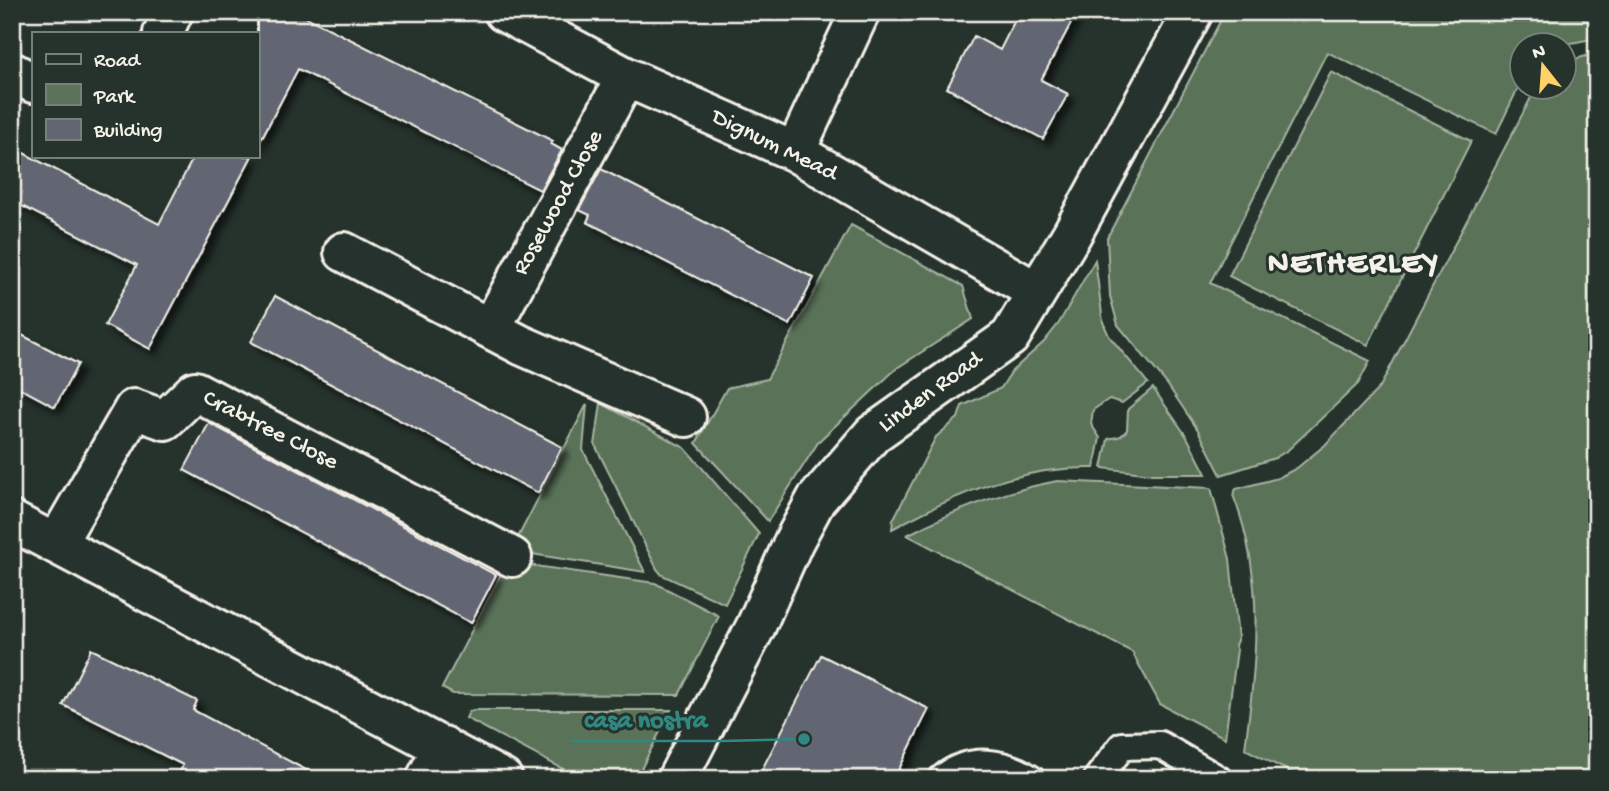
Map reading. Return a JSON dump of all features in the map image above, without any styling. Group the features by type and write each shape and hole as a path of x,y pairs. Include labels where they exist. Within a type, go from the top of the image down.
{"street":[{"path":"163,32 173,12"},
{"name":"Dignum Mead","path":"503,12 626,77 794,152 1037,292"},
{"path":"794,152 860,12"},
{"name":"Linden Road","path":"677,779 757,625 794,541 816,500 873,434 1010,337 1193,12"},
{"path":"12,72 32,82"},
{"name":"Rosewood Close","path":"491,328 626,77"},
{"path":"344,252 521,345 686,417"},
{"name":"Crabtree Close","path":"56,544 134,409 165,420 195,391 512,557"},
{"path":"12,521 503,779"},
{"path":"426,779 443,746"}],"lane":[{"path":"1097,779 1122,746 1160,745 1218,779"},
{"path":"942,779 971,765 994,763 1017,769 1031,779"}],"green space":[{"path":"1225,12 1597,12 1597,38 1578,42 1578,32 1508,32 1508,102 1511,102 1496,134 1327,52 1210,283 1370,361 1358,384 1288,450 1275,458 1221,475 1198,430 1167,384 1118,325 1110,296 1107,238"},
{"path":"1597,53 1597,779 1304,779 1245,749 1256,621 1250,558 1233,495 1236,489 1278,478 1297,468 1325,445 1380,387 1529,102 1578,102 1578,58"},
{"path":"1331,72 1471,141 1368,345 1229,276"},
{"path":"851,225 963,286 973,319 897,368 819,441 768,521 696,443 727,388 767,379"},
{"path":"1095,260 1103,322 1109,336 1148,383 1122,403 1109,399 1093,410 1091,424 1100,438 1094,468 1014,477 940,504 892,529 893,520 936,437 958,418 962,406 1001,388 1012,371 1044,342 1059,323"},
{"path":"1153,388 1187,437 1206,474 1152,474 1102,468 1108,439 1121,436 1127,430 1128,409"},
{"path":"601,403 685,448 759,534 725,604 662,575 657,569 595,445"},
{"path":"587,404 583,450 645,572 519,552 513,547"},
{"path":"1057,481 1211,488 1230,559 1238,638 1225,738 1160,704 1132,652 907,535 980,502"},
{"path":"507,562 655,583 719,616 679,695 453,694 442,688"},
{"path":"671,710 636,779 582,779 466,718 469,712"}],"building":[{"path":"257,12 296,12 553,141 551,144 562,150 540,190 298,69 259,143"},
{"path":"1019,12 1077,12 1041,80 1068,94 1043,139 947,88 974,36 1000,50"},
{"path":"12,147 159,224 193,158 251,158 150,349 105,325 137,265 12,201"},
{"path":"601,169 814,278 790,325 587,222 590,215 579,210"},
{"path":"275,296 562,447 538,493 251,342"},
{"path":"12,330 78,364 55,407 12,384"},
{"path":"209,423 496,575 471,623 184,470"},
{"path":"91,649 197,701 193,710 323,779 176,779 183,765 63,705"},
{"path":"821,655 929,709 894,779 757,779"}],"place":[{"name":"casa nostra","path":"804,739"}],"district":[{"name":"NETHERLEY","path":"1354,265"}]}
